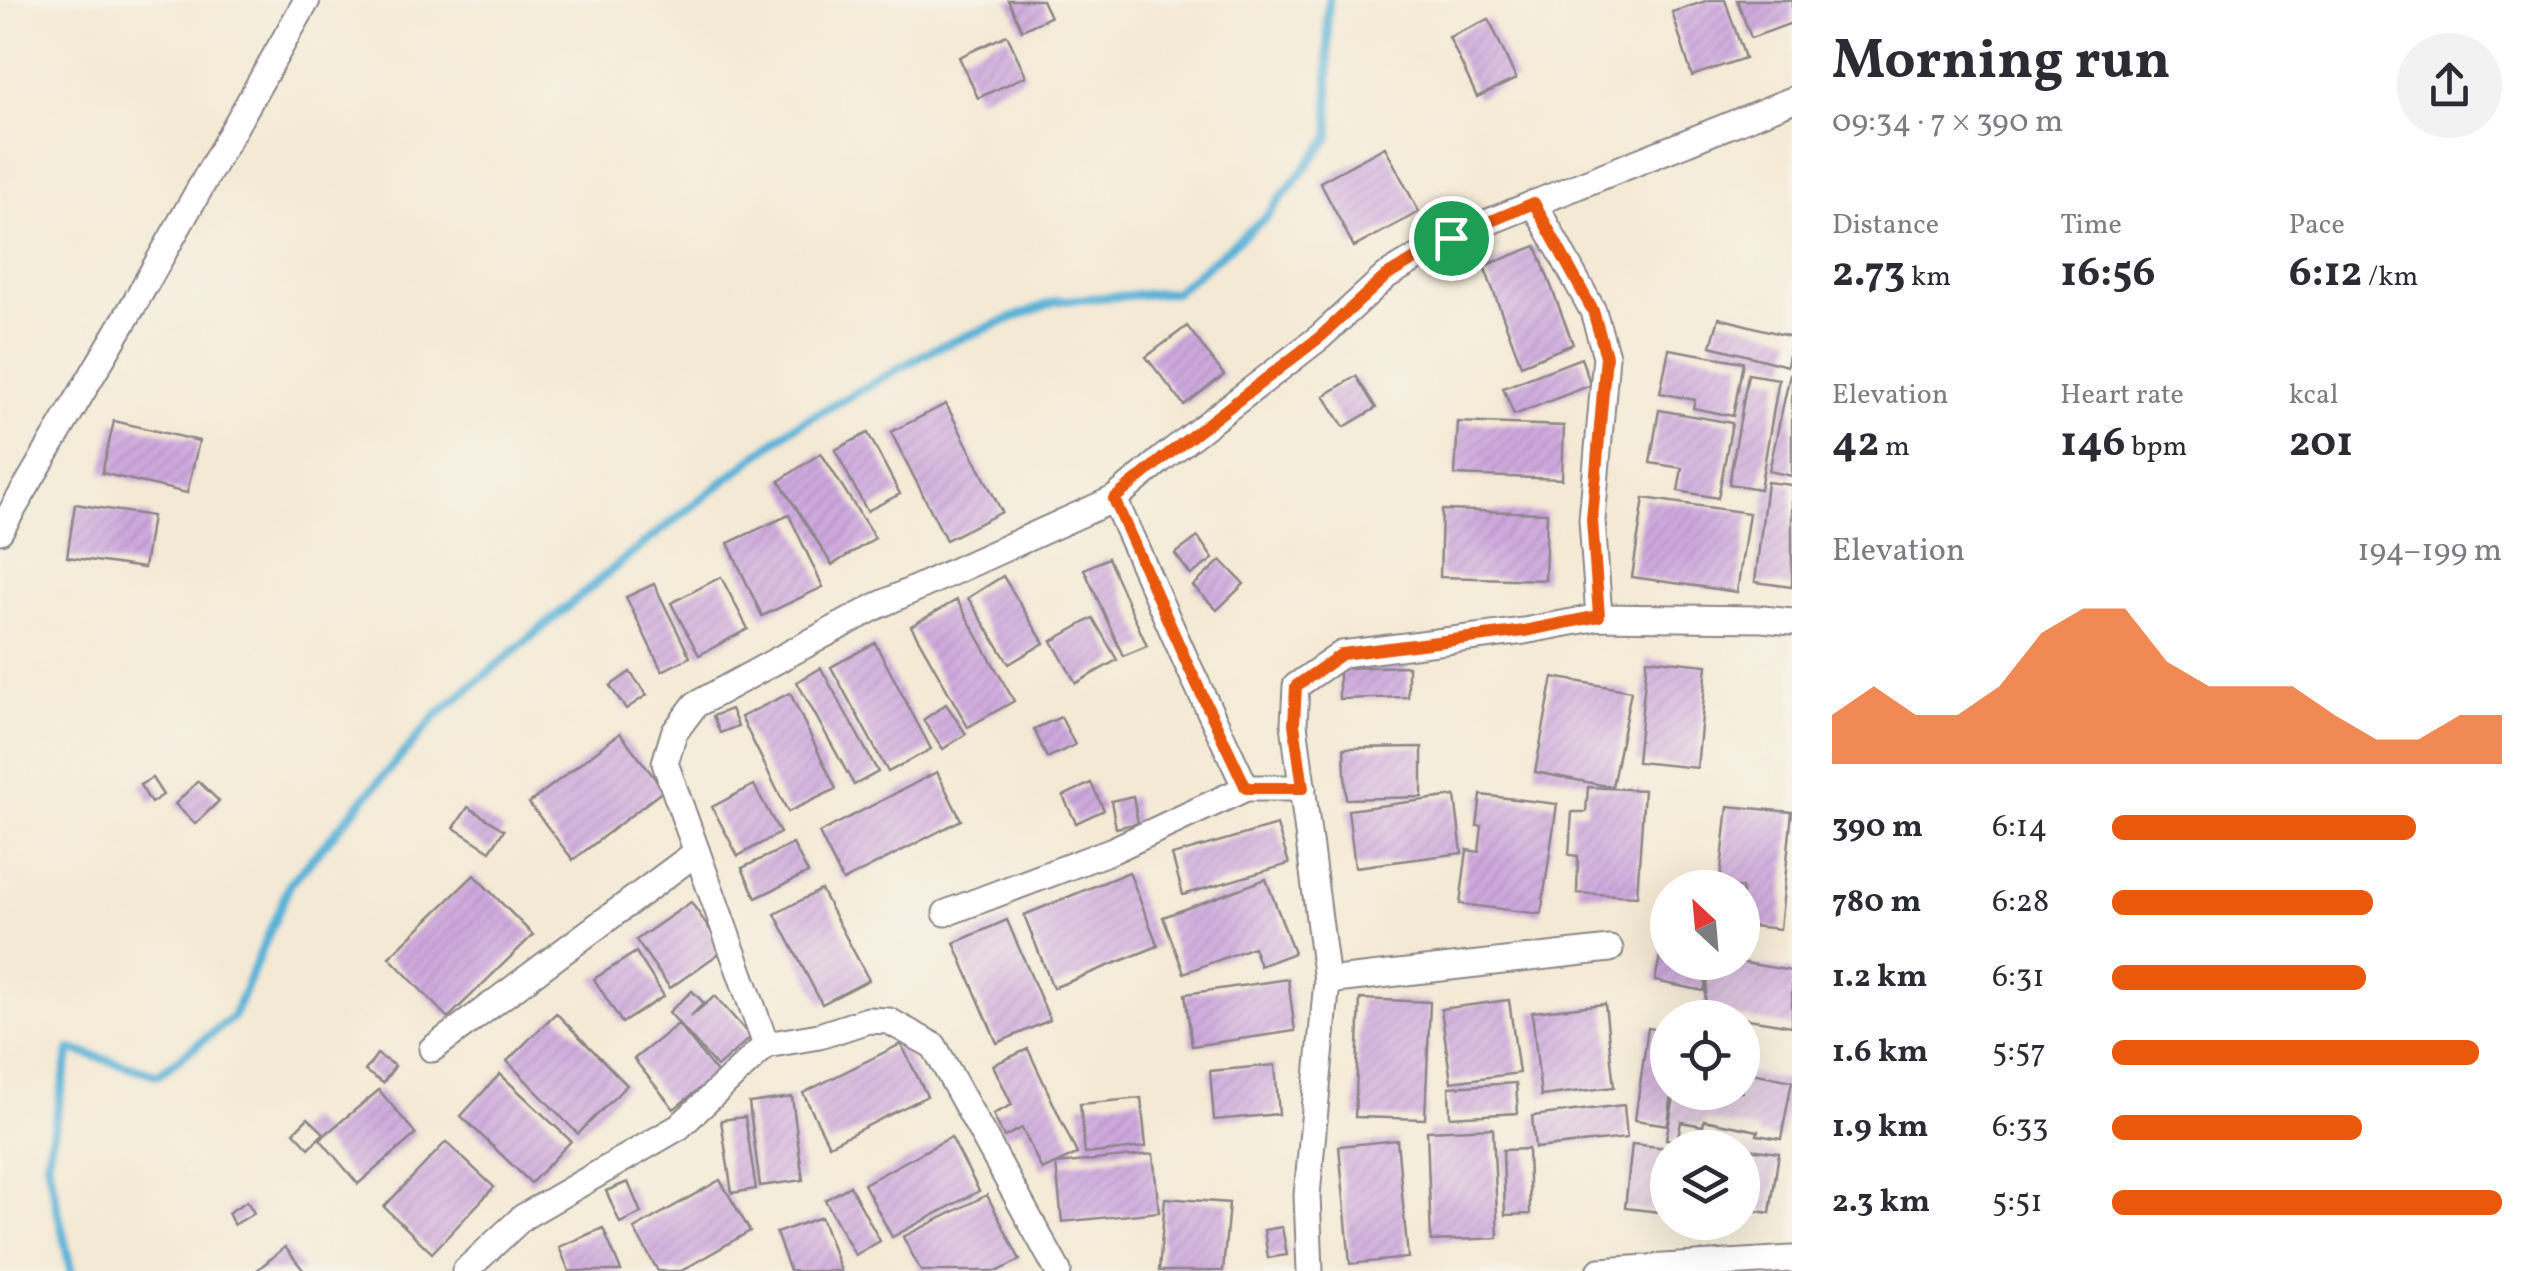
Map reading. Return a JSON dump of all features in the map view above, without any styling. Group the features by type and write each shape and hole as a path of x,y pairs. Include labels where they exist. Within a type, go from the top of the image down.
{"street":[{"path":"0,531 306,0"},
{"path":"766,1045 665,762 674,733 694,705 875,607 1114,499 1320,337 1386,276 1451,238 1792,100"},
{"path":"1534,203 1593,311 1606,356 1592,520 1599,616"},
{"path":"1114,499 1246,788"},
{"path":"1310,1271 1307,1195 1328,981 1294,724 1296,686 1342,654 1524,631 1599,616 1792,622"},
{"path":"946,913 1113,850 1246,788 1303,788"},
{"path":"432,1049 697,852"},
{"path":"1328,981 1610,950"},
{"path":"465,1271 523,1217 679,1128 766,1045 819,1036 868,1020 890,1021 934,1046 1058,1271"},
{"path":"1600,1271 1792,1259"}],"building":[{"path":"1008,0 1042,0 1050,17 1022,30"},
{"path":"1709,0 1725,0 1745,58 1692,76 1672,12"},
{"path":"1737,0 1792,0 1792,23 1751,38"},
{"path":"1489,19 1516,79 1477,97 1449,37"},
{"path":"1007,35 1026,76 978,98 959,57"},
{"path":"1385,147 1419,212 1354,247 1320,182"},
{"path":"1536,246 1573,344 1521,365 1484,266"},
{"path":"1719,318 1792,337 1787,366 1711,346"},
{"path":"1187,326 1224,375 1184,405 1146,357"},
{"path":"1669,349 1743,362 1733,416 1693,408 1695,400 1660,393"},
{"path":"1581,358 1591,385 1514,415 1503,388"},
{"path":"1748,374 1779,379 1760,489 1729,484"},
{"path":"1792,374 1792,476 1769,471"},
{"path":"1356,376 1376,408 1344,427 1324,396"},
{"path":"946,404 1002,512 946,540 891,432"},
{"path":"1659,410 1732,423 1718,498 1678,491 1682,468 1650,463"},
{"path":"114,421 199,441 187,493 102,473"},
{"path":"1458,422 1564,426 1562,479 1455,475"},
{"path":"868,433 900,494 867,511 835,450"},
{"path":"821,453 875,538 832,565 779,481"},
{"path":"1767,482 1792,485 1792,587 1755,582"},
{"path":"1644,498 1749,513 1737,592 1632,577"},
{"path":"75,504 152,516 144,568 67,557"},
{"path":"1442,510 1547,513 1545,580 1440,577"},
{"path":"789,515 823,587 762,616 728,543"},
{"path":"1198,537 1213,559 1191,575 1175,554"},
{"path":"1108,558 1147,646 1123,656 1084,569"},
{"path":"1221,560 1244,584 1217,610 1193,586"},
{"path":"1003,576 1044,643 1009,664 968,598"},
{"path":"721,577 748,629 699,655 671,603"},
{"path":"654,584 690,657 662,671 626,597"},
{"path":"957,600 1014,701 968,727 911,626"},
{"path":"1093,618 1117,660 1076,683 1052,641"},
{"path":"875,643 931,749 888,772 831,667"},
{"path":"1647,659 1707,665 1697,768 1637,762"},
{"path":"1408,666 1408,697 1339,699 1339,668"},
{"path":"821,668 878,772 854,785 797,682"},
{"path":"630,672 647,695 626,709 610,686"},
{"path":"1553,677 1631,691 1612,787 1535,772"},
{"path":"790,693 836,789 788,812 741,717"},
{"path":"946,704 966,734 943,749 923,720"},
{"path":"731,709 738,726 720,733 713,716"},
{"path":"1061,717 1075,745 1047,758 1034,729"},
{"path":"620,733 664,790 573,860 529,803"},
{"path":"1422,747 1422,797 1346,799 1344,748"},
{"path":"937,772 961,820 843,881 819,833"},
{"path":"152,778 163,795 151,803 140,785"},
{"path":"198,781 219,801 195,824 175,804"},
{"path":"1091,783 1104,810 1076,823 1063,796"},
{"path":"754,785 780,833 738,856 712,807"},
{"path":"1588,787 1644,790 1637,896 1577,893 1578,856 1569,855 1572,812 1586,812"},
{"path":"1481,795 1557,804 1541,914 1460,904 1467,850 1479,852"},
{"path":"1133,796 1138,823 1116,828 1111,801"},
{"path":"1455,796 1462,853 1355,867 1348,810"},
{"path":"1728,806 1792,812 1780,929 1760,927 1760,870 1721,870"},
{"path":"468,807 504,830 490,851 454,828"},
{"path":"1277,825 1289,864 1183,895 1172,855"},
{"path":"793,844 808,873 756,898 742,868"},
{"path":"1129,872 1158,946 1053,988 1024,915"},
{"path":"474,875 533,935 448,1018 389,957"},
{"path":"1266,879 1294,953 1260,966 1253,947 1184,973 1163,917"},
{"path":"821,890 869,980 822,1004 775,914"},
{"path":"691,902 724,950 670,988 636,940"},
{"path":"1007,920 1050,1020 997,1043 954,943"},
{"path":"636,952 664,996 622,1023 594,979"},
{"path":"1760,966 1792,971 1792,1026 1760,1021 1760,1000 1705,1000 1708,980 1760,980"},
{"path":"1288,979 1295,1031 1192,1046 1185,994"},
{"path":"1655,980 1706,980 1704,991"},
{"path":"692,991 704,1003 690,1017 715,996 751,1037 717,1067 669,1012"},
{"path":"1360,999 1430,1002 1425,1119 1355,1117"},
{"path":"1509,1000 1519,1073 1451,1082 1441,1009"},
{"path":"1605,1004 1614,1087 1541,1096 1532,1012"},
{"path":"556,1013 627,1085 578,1134 507,1061"},
{"path":"678,1024 718,1074 674,1109 634,1059"},
{"path":"1650,1028 1650,1110 1670,1110 1668,1125 1635,1120"},
{"path":"901,1044 927,1096 829,1145 803,1093"},
{"path":"1028,1049 1077,1154 1042,1170 1022,1128 1004,1137 993,1114 1012,1105 993,1065"},
{"path":"377,1054 395,1066 383,1083 365,1071"},
{"path":"1275,1065 1279,1114 1214,1120 1210,1071"},
{"path":"500,1074 571,1141 531,1183 461,1116"},
{"path":"1760,1075 1792,1081 1781,1139 1760,1136 1760,1130 1704,1120 1703,1126 1681,1122 1679,1130 1668,1130 1672,1110 1760,1110"},
{"path":"1516,1083 1518,1113 1450,1117 1449,1087"},
{"path":"379,1090 416,1134 358,1184 320,1139"},
{"path":"792,1097 803,1180 760,1186 749,1103"},
{"path":"1141,1098 1146,1147 1085,1154 1080,1104"},
{"path":"1624,1105 1627,1138 1535,1148 1532,1116"},
{"path":"745,1117 756,1189 732,1193 721,1120"},
{"path":"308,1118 324,1133 309,1148 294,1132"},
{"path":"1493,1128 1498,1238 1431,1241 1427,1131"},
{"path":"951,1137 979,1191 892,1237 864,1184"},
{"path":"1397,1140 1408,1258 1350,1264 1339,1146"},
{"path":"446,1142 494,1187 432,1253 384,1207"},
{"path":"1632,1144 1650,1146 1650,1211 1625,1208"},
{"path":"1528,1149 1530,1214 1505,1215 1503,1150"},
{"path":"1760,1150 1779,1153 1770,1213 1760,1212"},
{"path":"1153,1154 1159,1212 1062,1222 1056,1164"},
{"path":"720,1180 750,1231 681,1271 658,1271 634,1229"},
{"path":"628,1182 641,1213 620,1223 606,1191"},
{"path":"850,1186 880,1241 855,1255 825,1200"},
{"path":"987,1195 1020,1260 998,1271 921,1271 903,1237"},
{"path":"1165,1198 1229,1203 1223,1271 1159,1271"},
{"path":"247,1201 254,1213 234,1225 228,1213"},
{"path":"821,1217 841,1271 790,1271 776,1233"},
{"path":"1282,1227 1287,1255 1268,1258 1264,1230"},
{"path":"603,1228 621,1271 569,1271 559,1247"},
{"path":"285,1247 304,1271 256,1271"}],"waterway":[{"path":"71,1271 47,1161 70,1049 158,1075 233,1017 290,884 437,715 626,558 792,428 936,348 1056,301 1175,292 1266,217 1330,137 1329,0"}],"route":[{"path":"1534,203 1593,311 1606,356 1592,520 1599,616 1524,631 1342,654 1296,686 1294,724 1303,788 1246,788 1114,499 1320,337 1386,276 1451,238 1534,203"}]}
